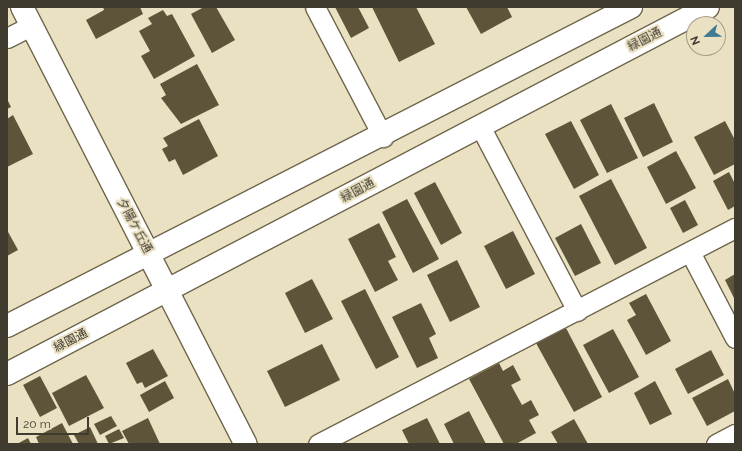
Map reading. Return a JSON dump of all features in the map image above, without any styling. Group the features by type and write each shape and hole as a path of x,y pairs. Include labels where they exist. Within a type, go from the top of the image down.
{"street":[{"path":"315,7 383,137"},
{"name":"緑園通","path":"7,374 708,7"},
{"path":"7,326 149,255 208,220 383,137 629,8"},
{"path":"7,38 27,16"},
{"name":"夕陽ケ丘通","path":"27,16 246,444"},
{"path":"480,126 577,311"},
{"path":"318,444 735,228"},
{"path":"690,252 735,338"},
{"path":"716,444 735,434"}],"building":[{"path":"103,7 140,7 143,14 96,39 86,20 104,10"},
{"path":"204,7 216,7 235,40 212,53 191,14"},
{"path":"335,7 358,7 369,28 351,38"},
{"path":"372,7 416,7 435,44 399,62"},
{"path":"466,7 507,7 512,17 481,34"},
{"path":"163,10 167,16 172,14 195,56 154,79 141,56 150,51 139,31 152,24 148,18"},
{"path":"197,64 219,105 181,124 161,98 166,95 160,84"},
{"path":"7,99 11,107 7,109"},
{"path":"654,103 673,142 643,157 624,118"},
{"path":"611,104 638,158 607,173 580,120"},
{"path":"13,115 33,154 7,167 7,119"},
{"path":"199,119 218,156 183,175 175,159 169,162 162,149 168,146 163,138"},
{"path":"571,121 599,175 574,189 545,134"},
{"path":"725,121 735,140 735,164 714,175 694,137"},
{"path":"676,151 696,188 666,204 647,167"},
{"path":"729,172 735,184 735,206 728,210 713,181"},
{"path":"611,179 647,248 615,265 579,196"},
{"path":"435,182 462,233 441,245 414,193"},
{"path":"407,199 439,259 413,273 382,212"},
{"path":"685,200 698,225 683,233 670,208"},
{"path":"379,223 396,257 388,261 398,280 375,292 348,239"},
{"path":"581,224 601,263 575,276 555,238"},
{"path":"7,230 18,250 7,256"},
{"path":"513,231 535,274 506,289 484,246"},
{"path":"457,260 480,307 450,322 427,275"},
{"path":"735,274 735,300 725,280"},
{"path":"312,279 333,319 305,333 285,293"},
{"path":"365,289 399,357 376,369 341,301"},
{"path":"646,294 671,341 646,355 627,320 636,315 629,303"},
{"path":"421,303 436,334 429,338 438,358 417,368 392,317"},
{"path":"566,328 602,397 574,412 536,343"},
{"path":"613,329 639,377 609,393 583,345"},
{"path":"322,344 340,380 285,407 267,371"},
{"path":"153,349 168,376 145,388 142,382 137,384 126,363"},
{"path":"711,350 724,375 688,394 675,369"},
{"path":"499,363 503,371 513,365 521,380 511,385 522,405 531,400 539,415 529,420 536,433 516,444 504,444 469,379"},
{"path":"86,375 104,408 69,426 52,393"},
{"path":"40,376 57,408 40,417 23,385"},
{"path":"728,379 735,394 735,411 707,426 692,398"},
{"path":"165,381 174,398 149,412 140,395"},
{"path":"655,381 672,414 650,425 634,393"},
{"path":"469,411 486,444 454,444 444,424"},
{"path":"111,416 117,426 100,435 94,424"},
{"path":"148,418 160,444 129,444 122,431"},
{"path":"427,418 440,444 409,444 402,430"},
{"path":"574,419 588,444 558,444 551,432"},
{"path":"62,423 73,444 39,444 36,437"},
{"path":"90,427 98,444 79,444 74,435"},
{"path":"119,429 124,438 109,444 105,436"},
{"path":"28,438 31,444 17,444"}]}
